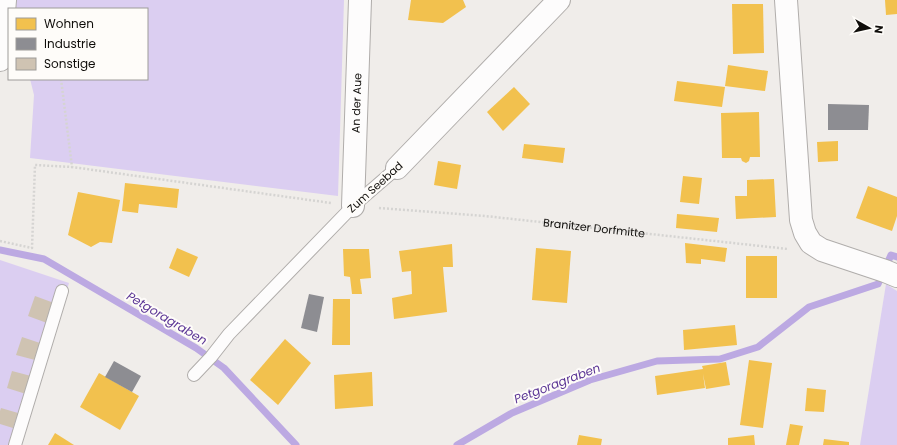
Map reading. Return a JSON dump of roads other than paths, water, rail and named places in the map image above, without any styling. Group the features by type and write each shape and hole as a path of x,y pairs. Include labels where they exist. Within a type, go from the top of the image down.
{"street":[{"path":"0,60 5,0"},
{"name":"An der Aue","path":"353,206 360,0"},
{"name":"Zum Seebad","path":"397,168 559,0"},
{"path":"786,0 801,220 805,233 811,243 822,250 884,271"}],"lane":[{"name":"Zum Seebad","path":"194,375 211,357 229,334 353,206 397,168"},
{"path":"15,445 62,291"}],"waterway":[{"name":"Petgoragraben","path":"0,250 44,259 196,348 224,368 296,445"},
{"name":"Petgoragraben","path":"457,445 512,413 590,380 657,361 720,359 758,347 809,307 878,284 891,255 897,257"}]}
